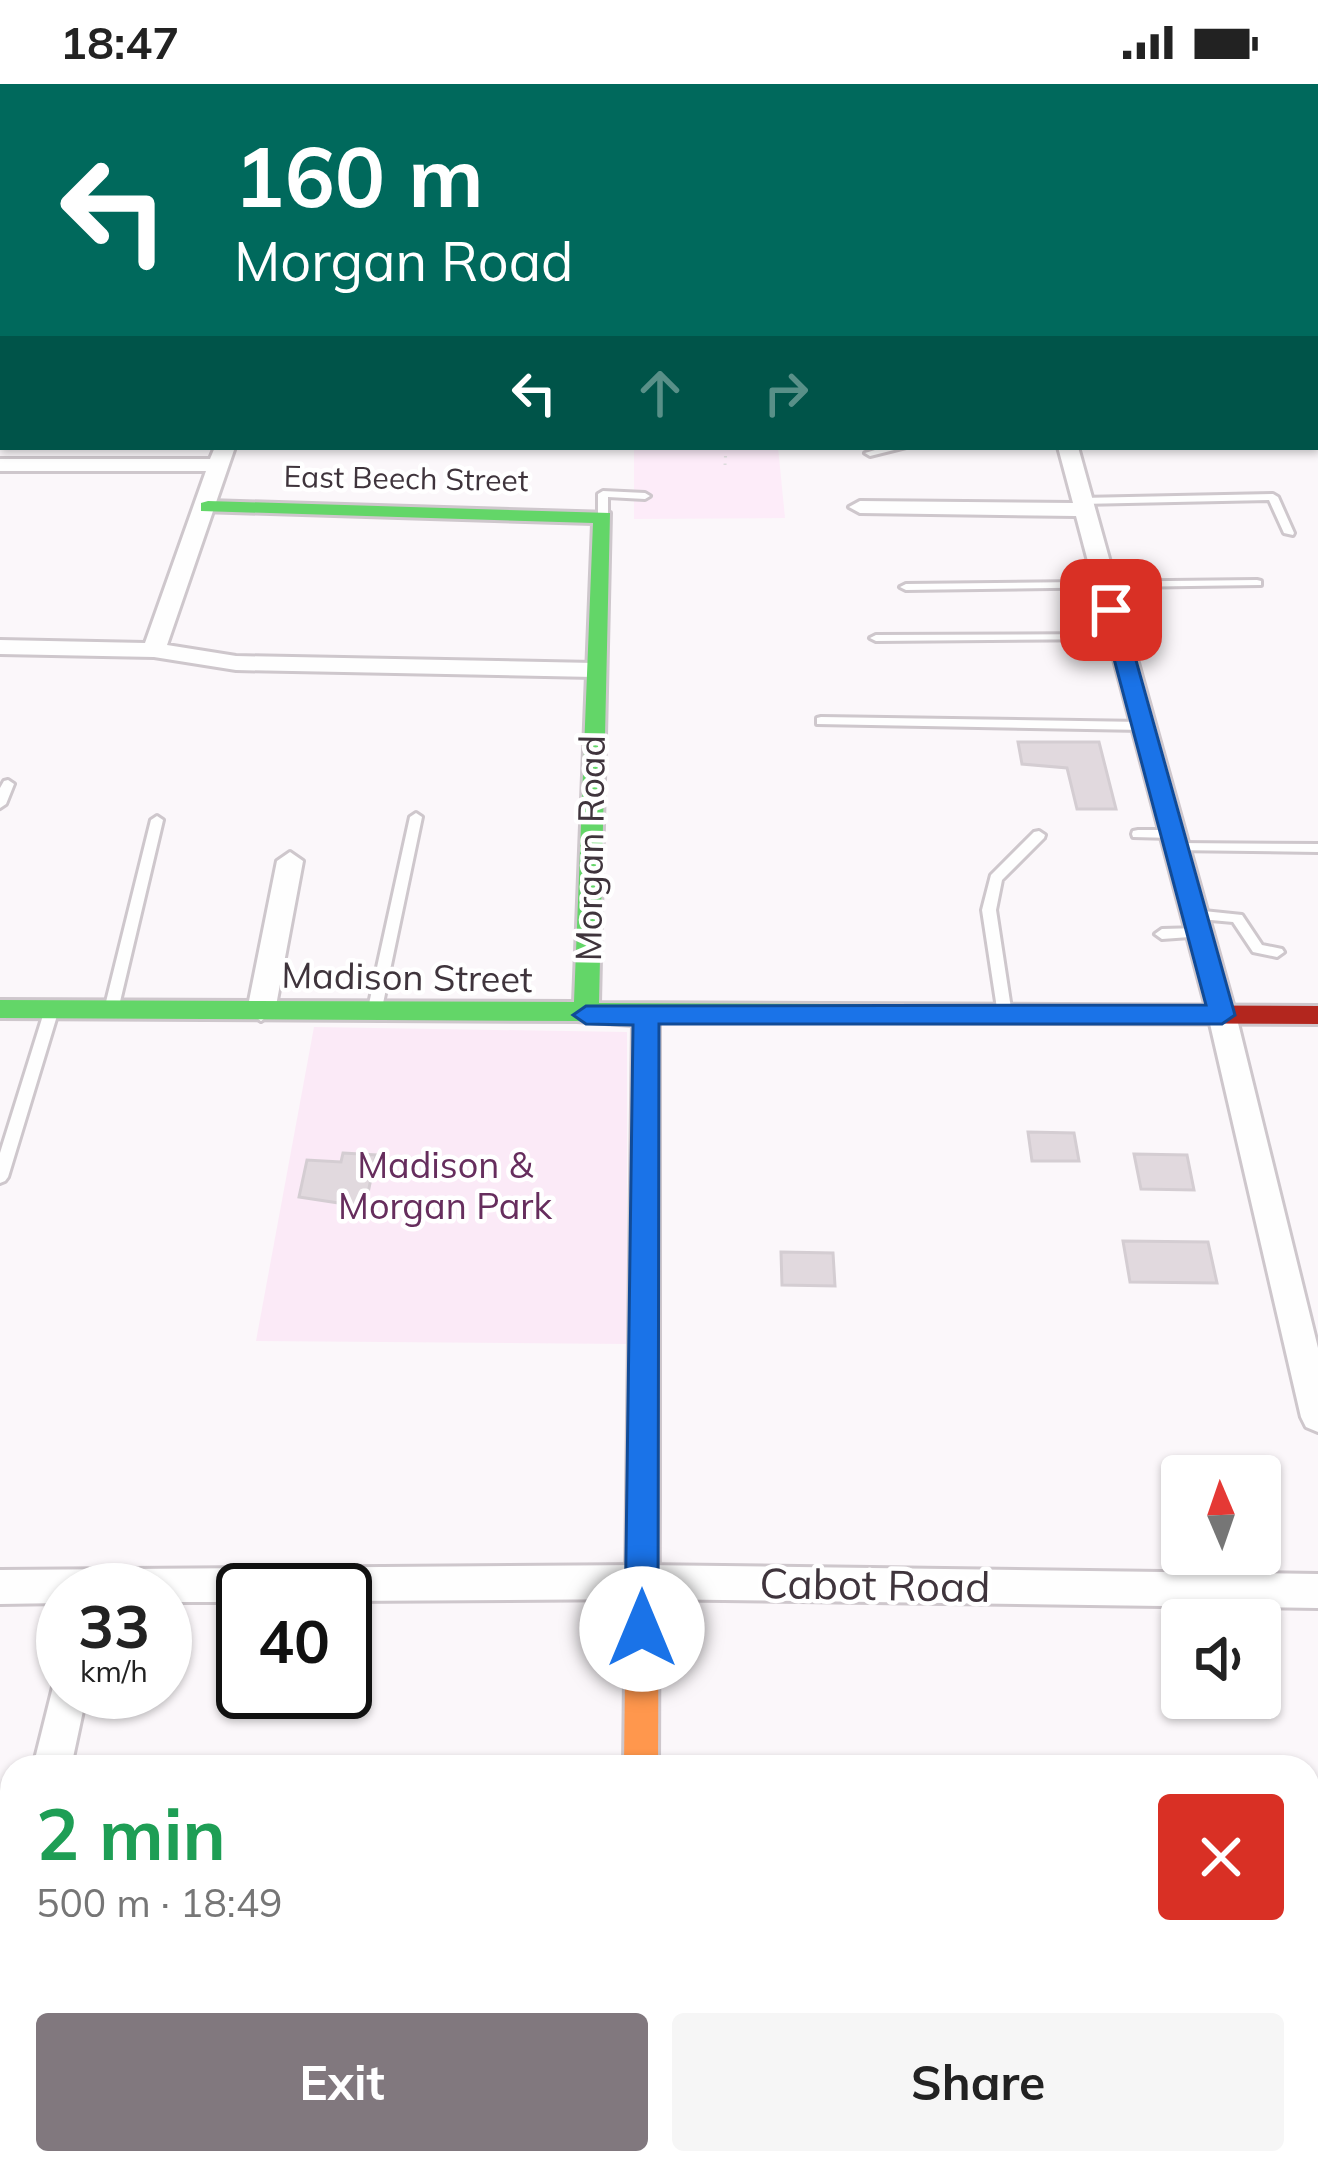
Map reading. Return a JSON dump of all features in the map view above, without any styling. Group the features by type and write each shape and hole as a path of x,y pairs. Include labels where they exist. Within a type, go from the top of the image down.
{"street":[{"path":"1069,450 1222,1015 1318,1417"},
{"path":"0,465 223,456 154,650"},
{"path":"860,507 1083,505"},
{"name":"East Beech Street","path":"208,507 602,517"},
{"name":"Morgan Road","path":"602,517 586,1015 646,1016 641,1755"},
{"path":"0,647 154,650 236,663 594,670"},
{"path":"260,1012 290,861"},
{"name":"Madison Street","path":"0,1009 1318,1015"},
{"name":"Cabot Road","path":"192,1588 642,1582 1318,1591"},
{"name":"Cabot Road","path":"0,1587 36,1588"},
{"path":"55,1755 62,1719"}],"lane":[{"path":"870,453 886,450"},
{"path":"602,517 603,494 645,496"},
{"path":"1083,505 1273,497 1289,533"},
{"path":"906,586 1257,583"},
{"path":"876,638 1118,637"},
{"path":"821,721 1143,726"},
{"path":"0,804 8,784"},
{"path":"374,1013 416,818"},
{"path":"111,1010 157,820"},
{"path":"1138,834 1318,848"},
{"path":"1005,1015 989,910 995,878 1039,835"},
{"path":"1162,934 1237,918 1258,949 1277,952"},
{"path":"993,938 1010,938"},
{"path":"0,1177 52,1009"}],"path":[{"path":"725,465 726,450"}],"shaded area":[{"path":"634,450 778,450 785,518 634,519"}],"green space":[{"name":"Madison & Morgan Park","path":"314,1027 627,1032 627,1344 256,1341"}],"building":[{"path":"1018,742 1099,742 1116,809 1077,809 1067,768 1022,764"},
{"path":"1028,1132 1074,1133 1079,1161 1032,1161"},
{"path":"343,1153 376,1155 365,1207 299,1197 307,1160 341,1162"},
{"path":"1134,1154 1187,1155 1194,1190 1141,1189"},
{"path":"1123,1241 1208,1242 1217,1283 1130,1282"},
{"path":"781,1252 833,1253 835,1286 782,1285"}],"traffic: fast":[{"path":"208,507 603,517 586,1015 646,1016 643,1497"},
{"path":"0,1009 1061,1014"}],"traffic: slow":[{"path":"641,1755 643,1497"}],"traffic: jam":[{"path":"1061,1014 1318,1015"}],"route":[{"path":"642,1629 646,1016 586,1015 1222,1015 1111,610"}]}
